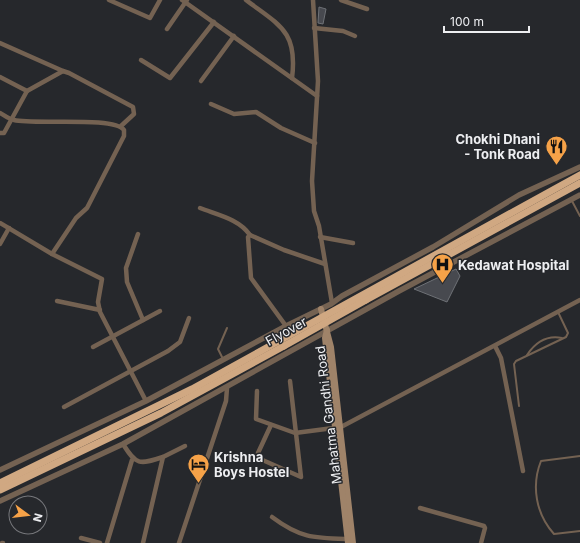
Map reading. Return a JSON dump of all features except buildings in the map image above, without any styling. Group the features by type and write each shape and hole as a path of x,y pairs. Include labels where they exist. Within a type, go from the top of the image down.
{"highway":[{"path":"0,482 159,406 322,312 580,175"},
{"name":"Flyover","path":"0,490 161,413 580,184"}],"main road":[{"name":"Mahatma Gandhi Road","path":"322,312 331,347 347,541"},
{"name":"Mahatma Gandhi Road","path":"338,428 353,543"}],"street":[{"path":"109,0 150,18 160,0"},
{"path":"246,0 284,30 294,60 292,78"},
{"path":"313,0 316,40 317,96 312,181 314,211 332,303"},
{"path":"341,0 367,8"},
{"path":"167,29 185,1 317,96"},
{"path":"141,60 170,78 214,22"},
{"path":"314,28 337,29 356,36"},
{"path":"201,81 234,36"},
{"path":"0,43 63,71 133,107 134,114 121,126"},
{"path":"0,133 4,133 13,120 27,91 63,71"},
{"path":"0,77 27,91"},
{"path":"211,104 230,114 256,112 281,128 315,143"},
{"path":"0,113 13,120 71,123 97,122 121,126 124,130 124,136 87,208 76,218 52,254"},
{"path":"0,470 146,401 286,326 322,312 332,303 478,221 519,195 580,167"},
{"path":"0,501 123,444 227,388 327,330 580,195"},
{"path":"200,208 236,222 245,228 250,235 284,250 325,264"},
{"path":"0,222 52,254 102,279 98,302 100,310 114,336 130,373 146,401"},
{"path":"0,244 8,228"},
{"path":"138,234 126,268 127,282 143,320"},
{"path":"250,235 248,240 250,278 286,326"},
{"path":"320,237 353,243"},
{"path":"256,391 256,419 295,433 338,428 580,300"},
{"path":"57,301 100,310"},
{"path":"93,347 160,311"},
{"path":"64,408 165,353 180,342 189,318"},
{"path":"495,346 500,358 523,471"},
{"path":"271,424 258,453 258,458 300,477 302,472 295,433 290,381"},
{"path":"179,543 226,401 227,388"},
{"path":"107,543 132,460 123,444"},
{"path":"132,460 146,463 163,457 185,446"},
{"path":"143,543 163,457"},
{"path":"420,508 484,526 485,528 481,543"},
{"path":"272,517 287,528 306,536 347,541"},
{"path":"81,538 100,543"}],"lane":[{"path":"571,200 580,216"},
{"path":"519,406 514,364 526,356 563,338 568,333 557,311"},
{"path":"223,360 218,349 227,328"},
{"path":"526,356 536,344 545,339 553,337 563,338"},
{"path":"580,456 541,461 537,472 535,492 544,523 554,534 580,531"}],"place":[{"name":"Chokhi Dhani - Tonk Road","path":"556,166"},
{"name":"Kedawat Hospital","path":"442,284"},
{"name":"Krishna Boys Hostel","path":"198,484"}]}
